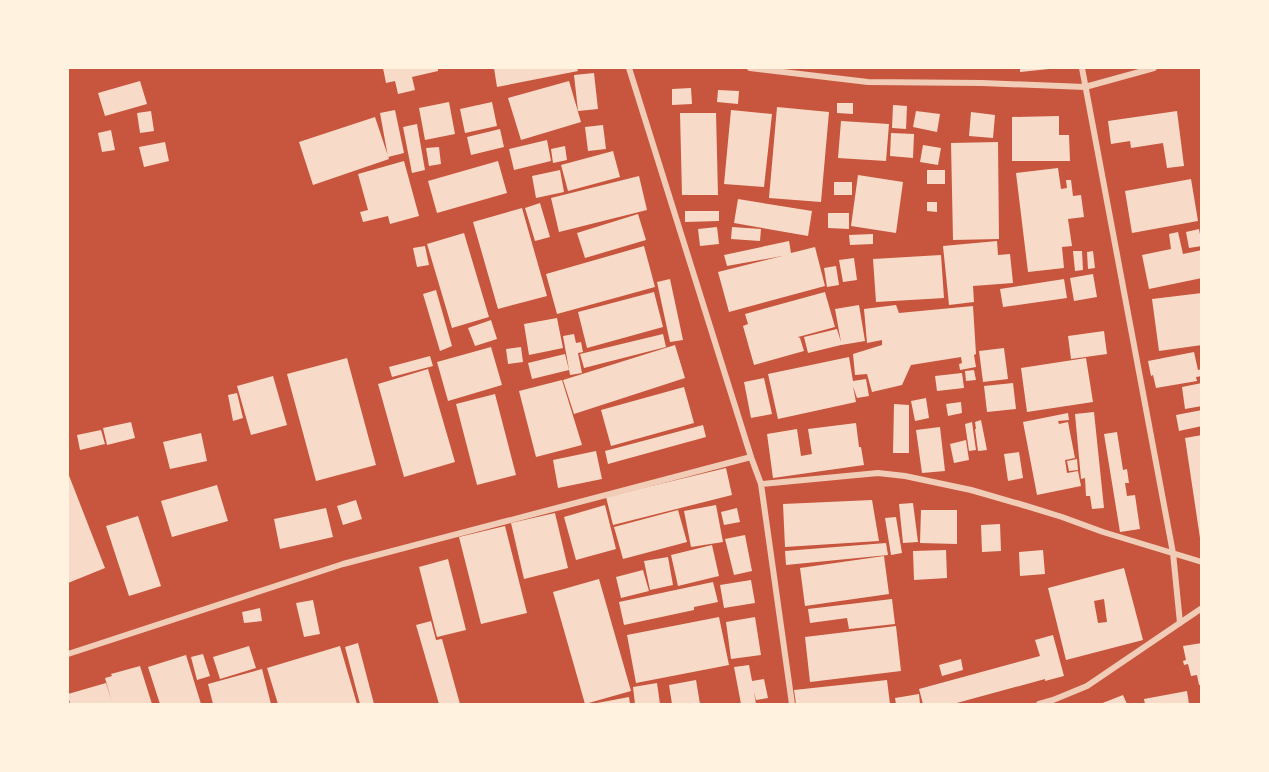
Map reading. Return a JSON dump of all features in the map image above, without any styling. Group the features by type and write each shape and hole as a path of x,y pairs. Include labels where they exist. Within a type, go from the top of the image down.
{"street":[{"path":"629,68 761,484 792,705"},
{"path":"750,68 868,82 1085,87 1154,68"},
{"path":"1082,68 1173,553 1180,623"},
{"path":"68,654 343,564 751,457"},
{"path":"761,484 878,473 904,476 971,490 1202,562"},
{"path":"1039,705 1087,686 1202,608"}],"building":[{"path":"383,68 438,68 438,71 412,77 415,90 398,94 395,81 386,83"},
{"path":"494,68 577,68 578,71 497,87"},
{"path":"1020,68 1049,68 1049,69 1020,72"},
{"path":"594,73 598,109 578,111 574,75"},
{"path":"140,81 147,104 105,116 98,93"},
{"path":"569,81 581,122 521,140 508,98"},
{"path":"691,88 692,104 672,105 672,89"},
{"path":"718,90 739,91 738,104 717,102"},
{"path":"449,102 455,134 425,140 419,108"},
{"path":"492,102 497,126 465,133 460,109"},
{"path":"837,103 853,103 853,114 837,113"},
{"path":"893,105 907,106 906,129 892,128"},
{"path":"777,107 829,112 821,202 769,198"},
{"path":"395,110 404,153 388,157 380,113"},
{"path":"731,110 772,114 764,187 724,184"},
{"path":"151,111 154,131 140,133 137,113"},
{"path":"916,111 940,114 937,132 913,127"},
{"path":"1177,111 1184,166 1167,168 1163,143 1131,148 1130,141 1111,144 1108,121"},
{"path":"971,112 995,115 993,138 969,136"},
{"path":"680,113 716,113 718,195 682,195"},
{"path":"1059,116 1059,135 1069,135 1070,161 1012,161 1012,117"},
{"path":"375,117 389,159 313,185 299,142"},
{"path":"841,121 889,124 886,161 838,158"},
{"path":"417,124 425,170 412,173 403,127"},
{"path":"603,125 606,149 588,151 585,127"},
{"path":"500,129 504,147 471,155 467,137"},
{"path":"111,130 115,150 102,152 98,133"},
{"path":"891,133 914,134 913,158 890,156"},
{"path":"547,140 551,161 514,170 509,149"},
{"path":"165,142 169,161 144,167 139,147"},
{"path":"998,142 999,239 953,240 951,143"},
{"path":"923,145 941,148 938,165 920,162"},
{"path":"565,146 567,160 553,163 551,149"},
{"path":"439,147 441,164 429,166 426,148"},
{"path":"613,151 620,177 568,191 561,165"},
{"path":"404,161 419,216 390,224 388,216 363,222 360,212 368,210 358,174"},
{"path":"498,161 507,193 437,213 428,181"},
{"path":"1058,168 1061,189 1067,188 1066,180 1071,180 1073,196 1081,195 1084,217 1068,219 1072,246 1062,247 1064,268 1028,272 1016,173"},
{"path":"560,170 564,192 536,198 532,176"},
{"path":"927,170 945,170 945,184 927,184"},
{"path":"858,175 903,182 896,233 851,226"},
{"path":"639,176 647,210 559,232 551,198"},
{"path":"1191,179 1198,221 1132,233 1125,191"},
{"path":"834,182 852,182 852,195 834,195"},
{"path":"738,199 812,211 808,236 734,223"},
{"path":"927,202 937,202 937,212 927,211"},
{"path":"540,203 550,237 535,241 525,208"},
{"path":"522,208 547,296 498,309 473,222"},
{"path":"685,211 719,211 719,221 685,222"},
{"path":"828,213 849,213 849,229 828,228"},
{"path":"638,214 646,240 585,258 577,233"},
{"path":"717,227 719,244 700,246 698,229"},
{"path":"732,227 761,229 760,241 731,239"},
{"path":"1199,229 1202,246 1189,248 1186,232"},
{"path":"1178,232 1183,254 1202,250 1202,278 1149,289 1142,255 1171,249 1169,234"},
{"path":"464,233 489,317 452,328 427,244"},
{"path":"873,234 873,244 850,245 849,235"},
{"path":"789,241 791,253 815,247 825,286 729,312 718,272 782,256 727,266 724,255"},
{"path":"997,241 998,255 1010,254 1013,283 973,286 974,302 949,305 943,246"},
{"path":"425,246 429,265 417,267 413,248"},
{"path":"644,246 655,287 557,314 546,274"},
{"path":"1073,251 1082,251 1083,270 1075,271"},
{"path":"1093,251 1095,268 1088,269 1087,252"},
{"path":"941,255 944,298 876,302 873,259"},
{"path":"854,258 857,280 843,282 839,260"},
{"path":"836,266 839,285 827,287 824,268"},
{"path":"1093,274 1097,297 1074,301 1070,278"},
{"path":"670,279 683,340 670,342 657,282"},
{"path":"1064,279 1067,298 1003,307 1000,289"},
{"path":"436,290 452,346 440,351 423,294"},
{"path":"654,292 663,327 587,348 578,312"},
{"path":"825,292 835,327 798,337 804,351 754,365 743,326 748,324 745,314"},
{"path":"1202,293 1202,345 1159,351 1152,299"},
{"path":"859,305 865,341 808,353 804,337 837,329 841,342 835,309"},
{"path":"896,305 899,313 973,306 976,367 960,370 961,357 911,365 902,385 872,392 867,374 855,375 853,354 882,345 882,340 867,343 864,309"},
{"path":"557,318 563,348 529,355 524,324"},
{"path":"491,320 497,339 475,346 468,328"},
{"path":"1104,331 1107,354 1071,359 1068,336"},
{"path":"574,334 576,343 581,342 583,352 578,353 582,373 570,375 563,336"},
{"path":"663,334 666,347 584,368 580,354"},
{"path":"675,345 685,378 574,414 563,380"},
{"path":"491,347 502,385 448,401 437,362"},
{"path":"521,347 523,362 508,364 506,349"},
{"path":"1004,348 1008,379 983,382 979,351"},
{"path":"1194,352 1198,370 1202,369 1202,376 1196,377 1197,381 1156,388 1148,361"},
{"path":"565,354 569,370 532,379 528,363"},
{"path":"430,356 433,366 392,377 389,367"},
{"path":"849,357 853,381 866,379 869,396 857,398 853,386 856,402 778,419 768,374"},
{"path":"347,358 376,465 316,481 287,374"},
{"path":"1086,358 1093,402 1027,412 1021,368"},
{"path":"428,369 455,462 404,477 378,384"},
{"path":"974,370 976,380 966,381 965,371"},
{"path":"962,373 964,388 937,391 935,376"},
{"path":"273,376 287,425 251,435 237,386"},
{"path":"764,378 772,414 751,418 744,382"},
{"path":"562,380 582,445 536,457 519,391"},
{"path":"1013,383 1016,409 987,412 984,386"},
{"path":"1202,383 1202,406 1185,409 1182,387"},
{"path":"684,387 694,423 611,446 601,410"},
{"path":"237,393 243,418 233,421 228,395"},
{"path":"495,394 516,475 477,485 456,404"},
{"path":"926,398 929,418 915,421 911,401"},
{"path":"961,402 962,413 948,416 946,404"},
{"path":"894,404 909,405 909,453 893,453"},
{"path":"1202,410 1202,426 1179,431 1176,415"},
{"path":"1094,412 1104,508 1092,509 1090,496 1086,496 1085,478 1081,479 1075,414"},
{"path":"1068,413 1069,420 1058,421 1059,424 1068,422 1075,458 1065,460 1067,473 1078,471 1081,486 1037,495 1023,422"},
{"path":"981,420 987,450 978,451 975,422"},
{"path":"131,422 135,438 107,445 103,428"},
{"path":"972,422 976,450 969,451 965,424"},
{"path":"856,423 864,465 773,478 767,434 797,429 801,456 812,454 808,429"},
{"path":"703,425 706,437 608,464 605,451"},
{"path":"940,427 945,471 922,473 916,430"},
{"path":"101,430 105,444 80,450 77,435"},
{"path":"1117,432 1123,470 1127,469 1129,483 1125,483 1127,496 1135,495 1140,529 1120,532 1104,434"},
{"path":"201,433 207,461 170,469 163,442"},
{"path":"1202,435 1202,538 1200,538 1185,438"},
{"path":"966,440 969,460 954,463 950,444"},
{"path":"596,451 602,479 558,488 553,460"},
{"path":"1019,452 1023,478 1008,481 1004,454"},
{"path":"1077,459 1078,470 1069,471 1067,461"},
{"path":"726,468 732,495 613,525 606,497"},
{"path":"68,473 105,568 68,583"},
{"path":"217,485 228,521 172,537 161,501"},
{"path":"356,500 362,519 343,525 337,506"},
{"path":"872,500 879,541 785,547 783,504"},
{"path":"913,503 918,542 903,543 899,504"},
{"path":"605,505 616,549 576,560 564,517"},
{"path":"716,505 723,542 691,547 684,511"},
{"path":"326,508 333,537 280,549 274,519"},
{"path":"737,508 740,522 724,525 721,512"},
{"path":"678,510 687,542 623,559 614,527"},
{"path":"921,510 957,510 957,544 920,543"},
{"path":"555,513 568,568 524,579 511,523"},
{"path":"138,516 161,586 129,596 106,526"},
{"path":"896,517 902,553 891,555 885,518"},
{"path":"1000,524 1001,551 982,552 981,525"},
{"path":"505,526 527,613 481,624 459,537"},
{"path":"745,535 752,571 734,575 725,539"},
{"path":"886,543 888,555 786,565 785,551"},
{"path":"712,545 719,576 678,586 671,555"},
{"path":"946,550 947,578 914,580 913,551"},
{"path":"1043,550 1045,574 1020,576 1019,552"},
{"path":"884,556 889,594 805,606 800,568"},
{"path":"668,557 673,585 650,590 644,561"},
{"path":"448,559 466,630 437,637 419,567"},
{"path":"1124,568 1143,640 1066,660 1048,588","holes":["1104,599 1107,622 1098,623 1094,601"]},
{"path":"643,570 649,591 621,598 616,577"},
{"path":"599,579 631,691 585,704 553,592"},
{"path":"751,580 755,603 724,608 720,585"},
{"path":"713,582 718,602 694,607 694,610 624,625 619,602"},
{"path":"892,599 895,624 849,629 847,618 810,623 808,609"},
{"path":"313,600 320,634 304,637 296,603"},
{"path":"260,608 262,621 244,623 242,612"},
{"path":"719,617 729,665 636,683 627,635"},
{"path":"755,617 761,655 731,659 726,622"},
{"path":"431,621 436,640 442,639 460,704 439,704 416,625"},
{"path":"896,626 901,671 810,682 805,637"},
{"path":"1053,635 1064,676 953,704 923,704 919,689 1040,656 1035,640"},
{"path":"358,643 374,704 360,704 345,647"},
{"path":"1202,643 1202,685 1199,685 1197,675 1191,676 1188,664 1184,665 1183,661 1186,660 1183,646"},
{"path":"249,646 256,668 220,679 213,657"},
{"path":"340,646 357,704 278,704 267,668"},
{"path":"203,654 210,676 197,680 191,657"},
{"path":"186,655 201,704 160,704 148,667"},
{"path":"961,659 963,670 942,676 939,665"},
{"path":"749,665 752,681 764,679 768,698 756,700 754,692 756,704 741,704 734,667"},
{"path":"140,666 152,704 70,704 68,694 106,683 112,702 105,678 112,676 111,674"},
{"path":"262,669 271,704 213,704 208,684"},
{"path":"696,680 700,704 672,704 669,685"},
{"path":"887,680 890,704 796,704 794,690"},
{"path":"657,683 660,704 635,704 633,687"},
{"path":"1187,691 1189,704 1145,704 1144,699"},
{"path":"919,694 920,704 896,704 895,698"},
{"path":"1123,695 1127,704 1100,704"},
{"path":"629,697 630,704 597,703"}]}
